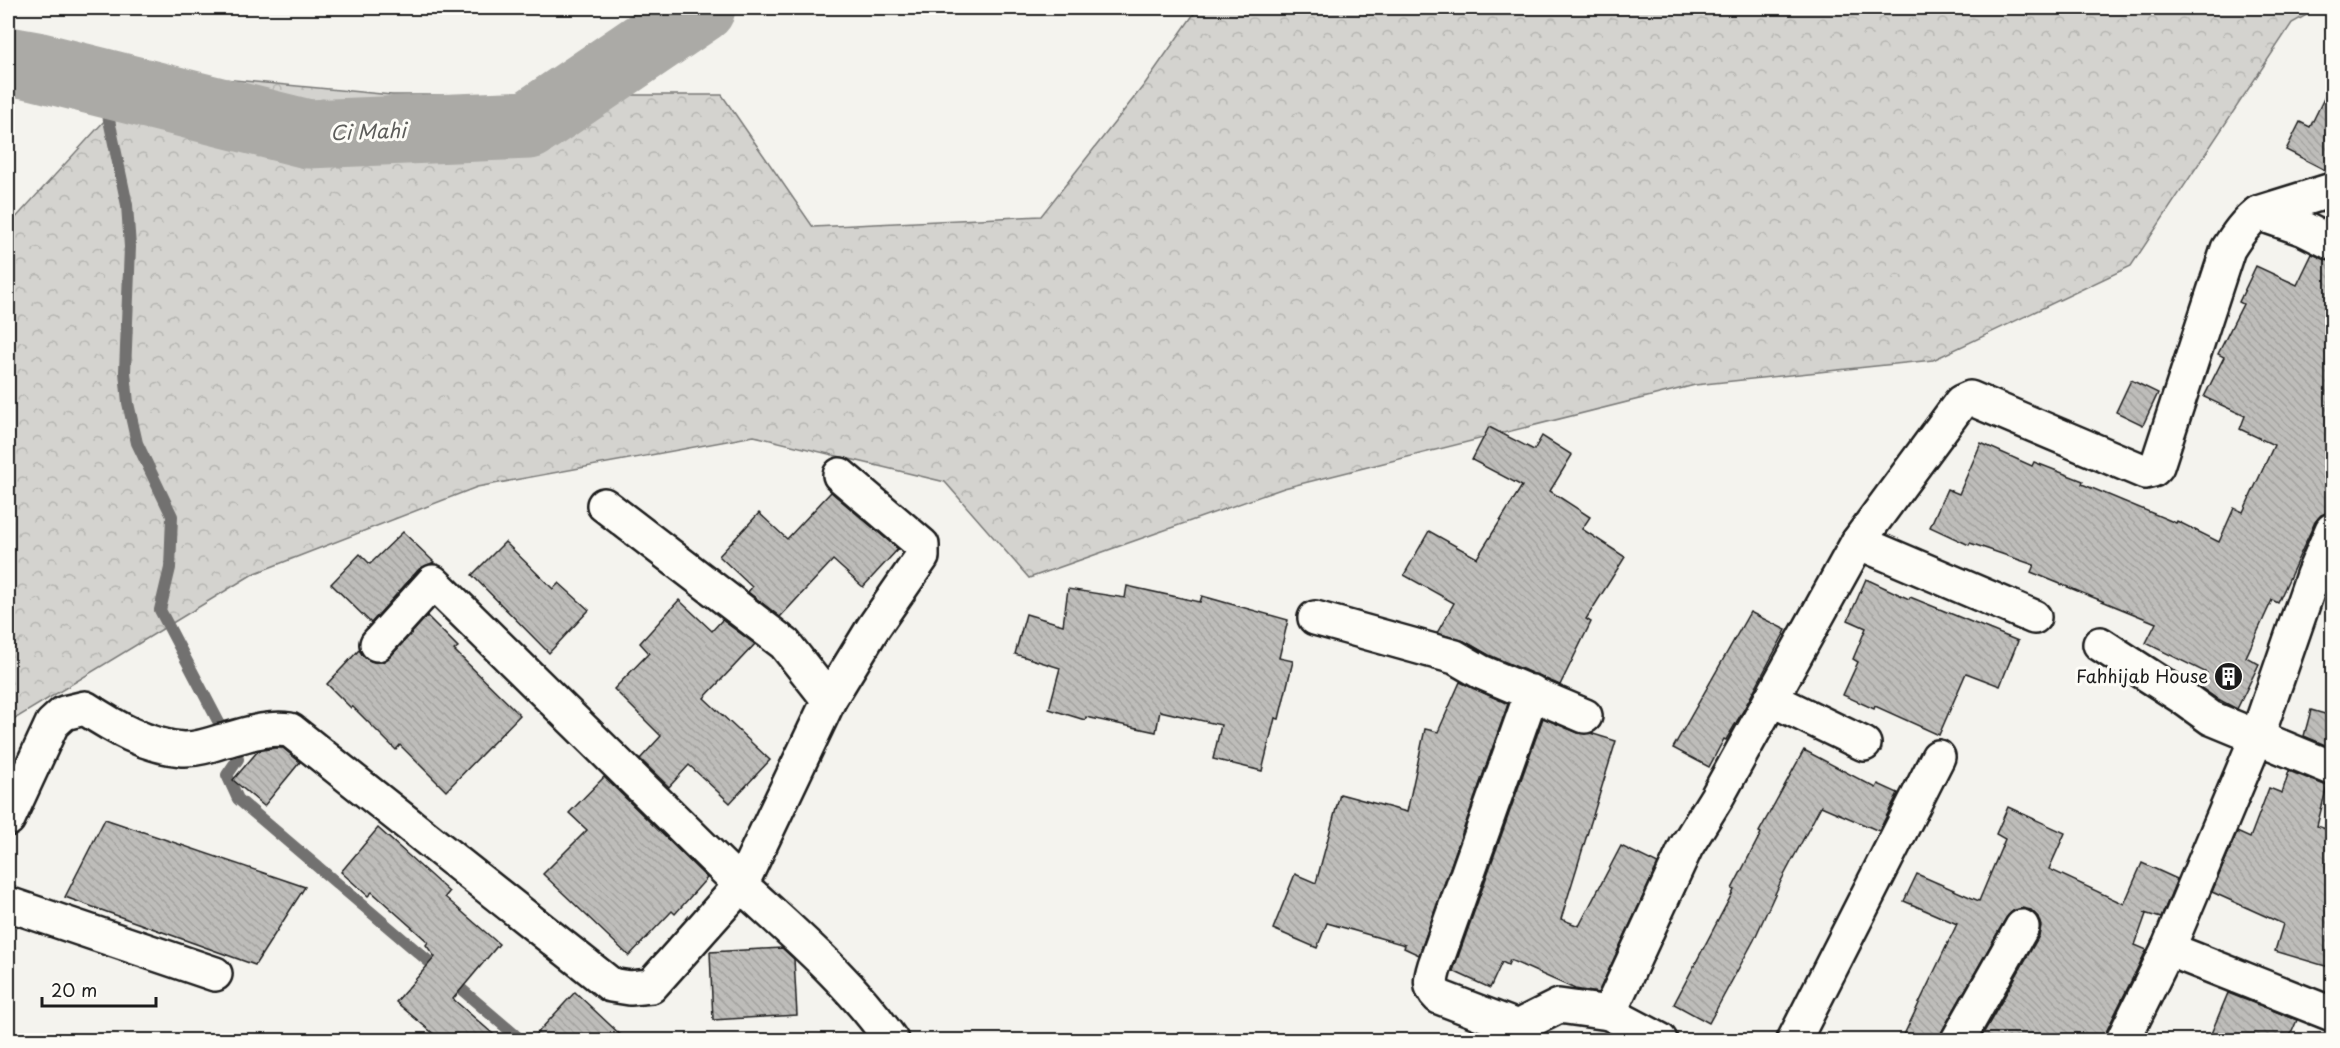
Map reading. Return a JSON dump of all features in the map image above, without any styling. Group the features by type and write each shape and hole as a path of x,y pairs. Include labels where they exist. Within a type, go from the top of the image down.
{"street":[{"path":"1609,1014 1686,847 1717,797 1858,542 1960,402 1970,398 2145,472 2153,470 2157,466 2228,249 2249,220 2258,213 2332,190"},
{"path":"2258,213 2332,243"},
{"path":"8,819 52,724 64,713 85,708 112,726 147,742 182,749 201,747 256,731 274,728 290,730 610,985 651,986 741,885 830,700 873,628 924,551 922,544 840,475"},
{"path":"604,505 785,644 830,700"},
{"path":"2123,1041 2168,949 2257,737 2313,575 2332,530"},
{"path":"1858,542 2034,617"},
{"path":"377,644 433,582 741,885 829,966 878,1022 891,1041"},
{"path":"1315,618 1455,657 1481,672 1585,716"},
{"path":"2100,644 2211,718 2332,768"},
{"path":"1532,692 1431,980 1432,990 1439,997 1515,1034 1559,1006 1609,1014 1654,1039"},
{"path":"1771,699 1864,744"},
{"path":"1794,1041 1938,757"},
{"path":"8,904 215,974"},
{"path":"1958,1041 2022,927"},
{"path":"2168,949 2332,1014"}],"green space":[{"path":"1198,8 2319,8 2292,23 2131,266 1933,360 1695,385 1284,488 1029,578 945,482 754,436 477,487 253,574 8,723 8,224 149,72 392,95 722,95 813,227 1041,216 1144,85"}],"building":[{"path":"2332,82 2332,172 2329,172 2286,150 2300,122 2310,127"},
{"path":"2312,254 2332,262 2332,512 2321,515 2315,522 2278,603 2272,600 2246,657 2259,664 2237,709 2200,687 2207,673 2146,643 2156,623 2031,572 2034,565 1970,543 1969,545 1930,527 1947,489 1959,494 1981,443 2032,466 2034,462 2083,481 2082,484 2176,523 2177,521 2219,542 2234,508 2243,512 2274,445 2240,429 2245,416 2204,397 2224,357 2218,354 2243,304 2239,302 2256,266 2297,285"},
{"path":"2131,380 2158,393 2143,425 2116,412"},
{"path":"1489,427 1534,450 1542,436 1572,455 1550,491 1590,517 1582,529 1625,557 1586,619 1591,622 1560,685 1489,655 1464,641 1437,633 1454,603 1404,575 1429,531 1477,558 1522,486 1472,460"},
{"path":"831,492 898,549 863,587 833,560 780,617 748,592 752,587 719,556 759,513 787,539"},
{"path":"403,532 434,562 419,569 371,623 331,584 360,554 370,564"},
{"path":"505,542 553,589 559,583 589,610 549,653 472,575"},
{"path":"1866,579 1909,599 1910,597 2018,641 2000,686 1966,673 1939,735 1875,706 1874,709 1843,695 1858,662 1853,659 1866,628 1848,620"},
{"path":"1127,586 1200,602 1202,596 1288,620 1279,658 1293,661 1279,719 1275,718 1262,771 1213,759 1221,725 1160,711 1156,732 1086,717 1085,720 1049,709 1060,668 1015,654 1026,614 1063,625 1068,589 1125,598"},
{"path":"679,600 712,631 722,620 755,644 704,698 770,760 730,803 689,765 669,787 640,759 661,736 614,689 649,653 640,643"},
{"path":"1750,612 1786,630 1743,711 1709,767 1673,748"},
{"path":"427,616 458,647 454,650 520,715 446,791 400,745 396,750 327,684 359,650 365,658 374,662 382,662 390,657"},
{"path":"1460,682 1508,704 1419,955 1404,948 1405,945 1327,923 1317,948 1273,929 1295,874 1316,883 1340,794 1407,812 1425,729 1438,732"},
{"path":"2311,710 2332,716 2330,747 2304,736"},
{"path":"1543,718 1578,733 1590,733 1616,741 1561,919 1579,926 1621,846 1658,864 1598,993 1575,989 1510,960 1508,965 1502,962 1490,988 1453,971"},
{"path":"283,748 300,762 264,806 233,780 258,751"},
{"path":"1804,750 1876,788 1878,784 1898,793 1879,831 1821,806 1781,881 1754,940 1709,1023 1674,1004 1734,890 1732,889 1761,833 1759,832"},
{"path":"2289,771 2327,786 2317,826 2332,831 2332,968 2275,951 2283,924 2212,892 2237,832 2250,838 2269,788 2282,793"},
{"path":"604,777 707,878 675,914 672,911 629,956 543,874 587,830 569,813"},
{"path":"2008,807 2065,833 2049,869 2124,904 2142,863 2177,879 2161,918 2144,913 2146,914 2135,945 2147,950 2106,1032 2104,1041 1979,1041 2039,936 2041,926 2038,917 2031,910 2022,908 2013,911 2006,918 1942,1031 1939,1041 1901,1041 1957,924 1904,901 1917,874 1979,901 2005,839 1996,834"},
{"path":"105,819 305,887 255,965 65,897"},
{"path":"378,828 449,892 445,897 499,944 453,999 501,1041 442,1041 396,1002 435,957 426,945 428,942 372,892 368,896 341,872"},
{"path":"782,948 794,959 797,1015 713,1020 710,952"},
{"path":"575,992 627,1041 530,1041"},
{"path":"2228,993 2297,1020 2288,1041 2208,1041"}],"waterway":[{"name":"Ci Mahi","path":"8,61 308,134 529,125 701,8"},
{"path":"101,82 127,205 130,247 125,372 128,403 137,443 172,516 170,568 160,610 238,759 227,775 238,799 521,1040"}],"place":[{"name":"Fahhijab House","path":"2229,677"}]}
